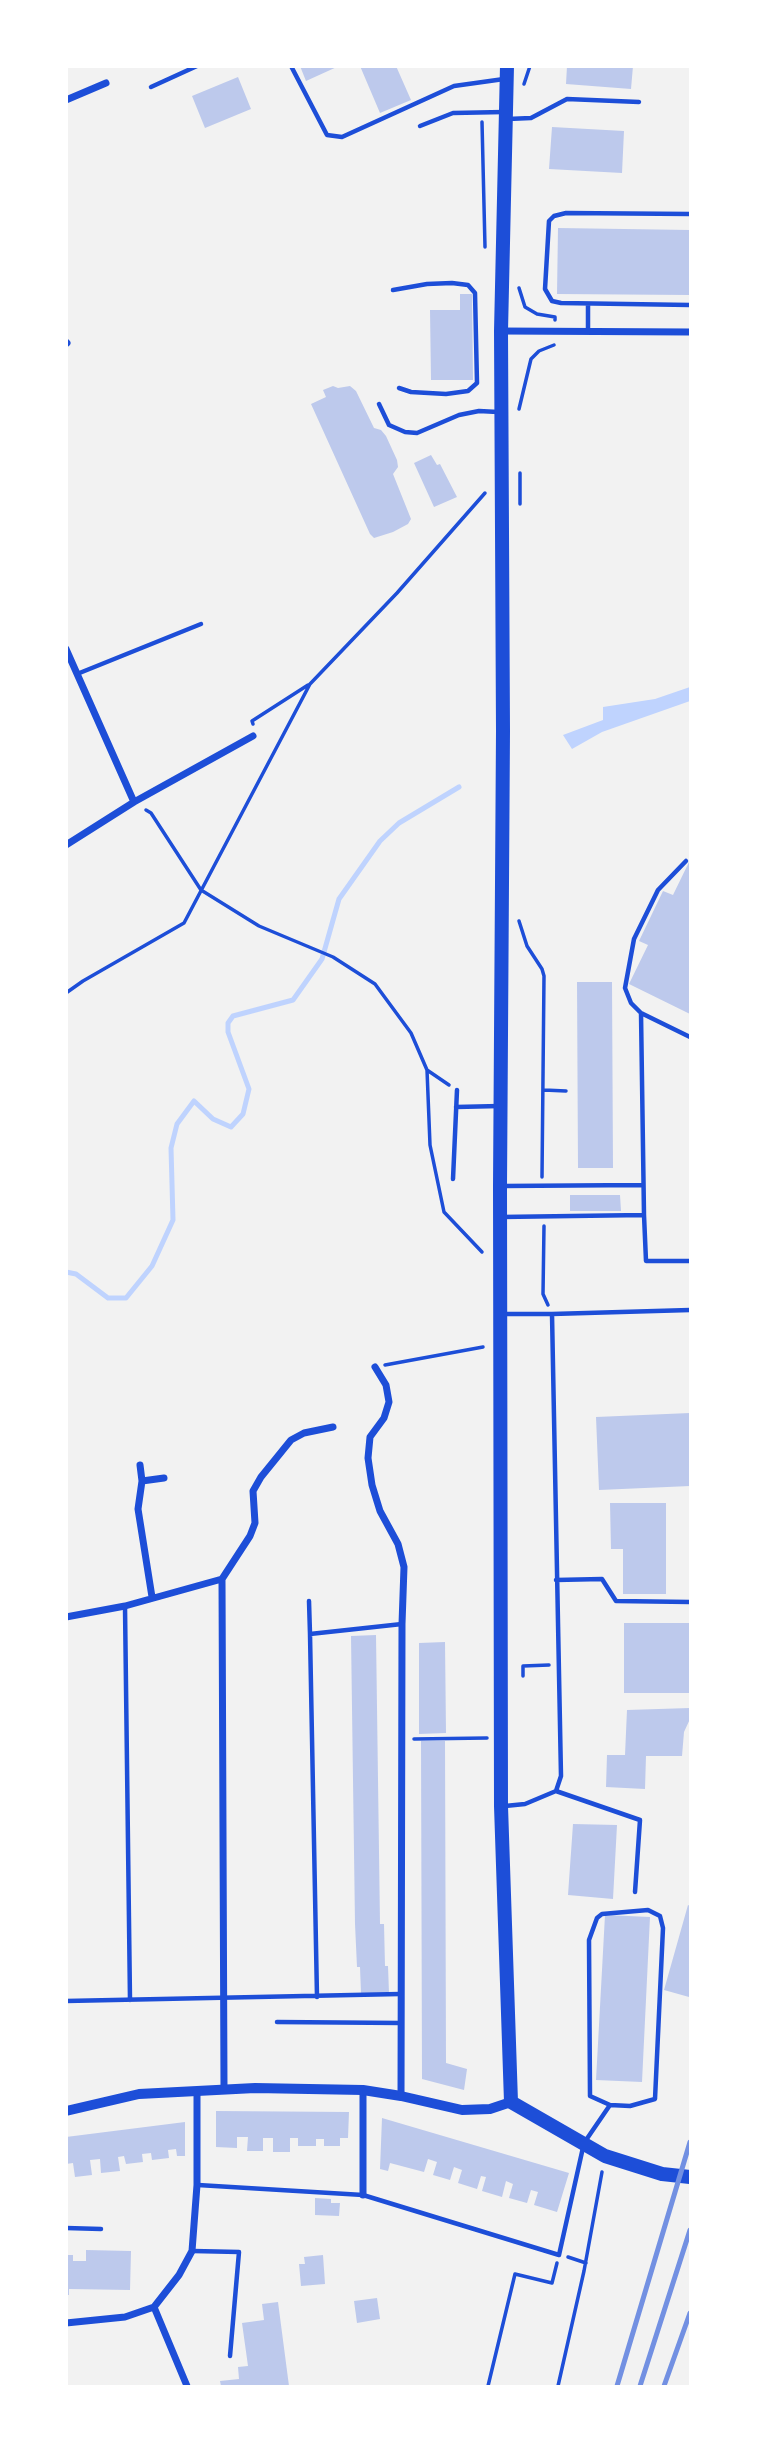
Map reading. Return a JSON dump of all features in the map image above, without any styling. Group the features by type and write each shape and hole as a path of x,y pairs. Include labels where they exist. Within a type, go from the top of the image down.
{"main road":[{"path":"506,73 501,331 501,1806 511,2102 605,2156 663,2174 691,2177"}],"street":[{"path":"66,100 106,83"},
{"path":"501,331 691,332"},
{"path":"66,649 134,802"},
{"path":"66,845 134,802 253,736"},
{"path":"375,1367 386,1384 389,1402 384,1418 370,1437 368,1458 380,1511 398,1544 404,1567 401,2096"},
{"path":"224,2089 222,1579 243,1548 255,1523 253,1491 261,1477 291,1440 304,1433 333,1427"},
{"path":"140,1465 142,1481 138,1509 152,1597"},
{"path":"142,1481 164,1478"},
{"path":"66,1618 125,1606 222,1579"},
{"path":"66,2111 139,2094 224,2089 363,2090 462,2110 490,2109 511,2102"},
{"path":"363,2090 363,2196"},
{"path":"66,2323 125,2317 154,2307 179,2274 192,2251 197,2185 197,2091"},
{"path":"154,2307 187,2386"}],"lane":[{"path":"150,86 197,66"},
{"path":"291,66 327,135 342,137 454,86 506,73"},
{"path":"420,126 453,113 531,118 567,99 639,102"},
{"path":"691,214 566,213 554,216 549,221 547,295 552,301 561,303 691,305"},
{"path":"393,290 452,283 468,285 475,293 477,383 468,391 446,394 411,392 399,388"},
{"path":"588,304 588,331"},
{"path":"379,404 389,425 405,432 417,433 458,415 479,411 502,412"},
{"path":"76,674 201,624"},
{"path":"686,862 658,890 634,939 625,988 631,1003 641,1013 691,1037"},
{"path":"641,1013 646,1261 691,1261"},
{"path":"453,1180 457,1090"},
{"path":"456,1107 500,1106"},
{"path":"500,1186 643,1185"},
{"path":"500,1217 645,1215"},
{"path":"500,1314 691,1310"},
{"path":"552,1314 561,1776 556,1791"},
{"path":"556,1580 602,1578 616,1601 691,1602"},
{"path":"309,1601 317,1997"},
{"path":"125,1606 131,2000"},
{"path":"310,1634 402,1625"},
{"path":"501,1806 525,1804 556,1791 640,1820 635,1892"},
{"path":"648,1910 660,1916 663,1928 654,2099 630,2106 610,2105 590,2096 589,1940 597,1918 602,1914 648,1910"},
{"path":"66,2001 401,1994"},
{"path":"277,2022 401,2023"},
{"path":"197,2185 363,2196 559,2255 584,2143 610,2105"},
{"path":"66,2228 101,2228"},
{"path":"192,2251 239,2252 230,2356"}],"path":[{"path":"521,118 521,94 530,66"},
{"path":"519,286 525,307 537,314 555,317 555,344 539,351 531,359 519,412"},
{"path":"519,462 520,514"},
{"path":"253,736 252,721 310,684 397,593 487,489"},
{"path":"66,993 184,923 310,684"},
{"path":"134,802 151,813 201,891 258,926 333,957 375,984 411,1033 428,1070 430,1145 444,1212 482,1252"},
{"path":"518,914 527,946 544,976 542,1185"},
{"path":"428,1070 457,1090"},
{"path":"543,1090 566,1091"},
{"path":"544,1217 543,1294 552,1314"},
{"path":"375,1367 483,1347"},
{"path":"523,1676 523,1666 558,1665"},
{"path":"402,1739 489,1738"},
{"path":"558,2386 586,2263 605,2156"},
{"path":"488,2386 515,2274 552,2283 559,2255 586,2263"}],"water":[{"path":"690,687 690,701 602,732 572,749 563,735 603,720 603,707 655,699"}],"building":[{"path":"300,66 339,66 306,81"},
{"path":"360,66 396,66 411,100 380,113"},
{"path":"567,66 633,66 631,89 566,84"},
{"path":"238,77 251,109 205,128 192,96"},
{"path":"552,127 624,131 622,173 549,169"},
{"path":"558,228 690,230 690,295 557,294"},
{"path":"460,294 472,294 473,380 431,380 430,310 460,310"},
{"path":"333,386 350,386 356,391 374,428 381,430 386,436 397,460 398,467 393,474 411,519 408,524 393,532 374,538 370,534 311,404 326,397 323,390"},
{"path":"431,455 437,465 440,464 457,497 434,507 414,463"},
{"path":"690,860 690,1014 629,984 648,945 639,941 663,891 673,895"},
{"path":"577,982 612,982 613,1168 578,1168"},
{"path":"570,1195 620,1195 621,1211 570,1211"},
{"path":"690,1413 690,1486 599,1490 596,1417"},
{"path":"610,1503 666,1503 666,1594 623,1594 623,1549 611,1549"},
{"path":"624,1623 690,1623 690,1693 624,1693"},
{"path":"376,1635 380,1924 384,1924 389,1993 361,1993 355,1924 351,1636"},
{"path":"445,1642 446,1733 419,1734 419,1643"},
{"path":"690,1708 682,1756 646,1756 645,1789 606,1787 607,1755 625,1755 627,1710"},
{"path":"421,1741 445,1741 446,2063 467,2069 464,2090 422,2079"},
{"path":"573,1824 617,1825 613,1899 568,1895"},
{"path":"688,1905 690,1906 689,1997 664,1990"},
{"path":"605,1915 650,1917 642,2082 596,2080"},
{"path":"216,2111 349,2112 348,2138 340,2138 340,2146 324,2146 324,2139 316,2139 316,2146 298,2146 298,2138 290,2138 290,2152 273,2152 273,2138 263,2138 263,2151 247,2151 248,2137 237,2137 237,2148 216,2147"},
{"path":"382,2118 569,2173 557,2212 534,2205 538,2192 531,2190 527,2203 509,2198 513,2184 506,2181 502,2197 482,2191 486,2177 481,2176 477,2189 458,2183 462,2170 454,2167 450,2180 433,2175 437,2162 428,2159 424,2172 390,2163 388,2171 380,2169"},
{"path":"185,2122 185,2156 177,2156 176,2149 168,2150 169,2158 152,2160 151,2153 142,2154 143,2162 126,2164 124,2156 118,2157 120,2171 101,2173 100,2159 90,2160 92,2175 75,2177 73,2163 66,2164 66,2137"},
{"path":"315,2198 331,2199 331,2203 340,2203 339,2216 315,2215"},
{"path":"86,2250 131,2251 130,2290 69,2289 69,2295 66,2295 66,2255 73,2255 73,2261 86,2261"},
{"path":"323,2255 325,2284 301,2286 299,2264 305,2264 304,2257"},
{"path":"377,2298 380,2319 357,2323 354,2301"},
{"path":"278,2302 289,2386 221,2386 220,2381 239,2379 238,2367 248,2366 242,2323 264,2320 262,2304"}],"waterway":[{"path":"66,1272 76,1274 108,1298 126,1298 152,1266 173,1220 171,1148 177,1124 194,1101 213,1119 231,1127 243,1114 249,1089 228,1032 228,1023 233,1016 293,1000 322,959 339,899 380,841 399,823 459,787"}],"railway":[{"path":"617,2386 690,2142"},
{"path":"640,2386 690,2230"},
{"path":"664,2386 690,2313"}]}
